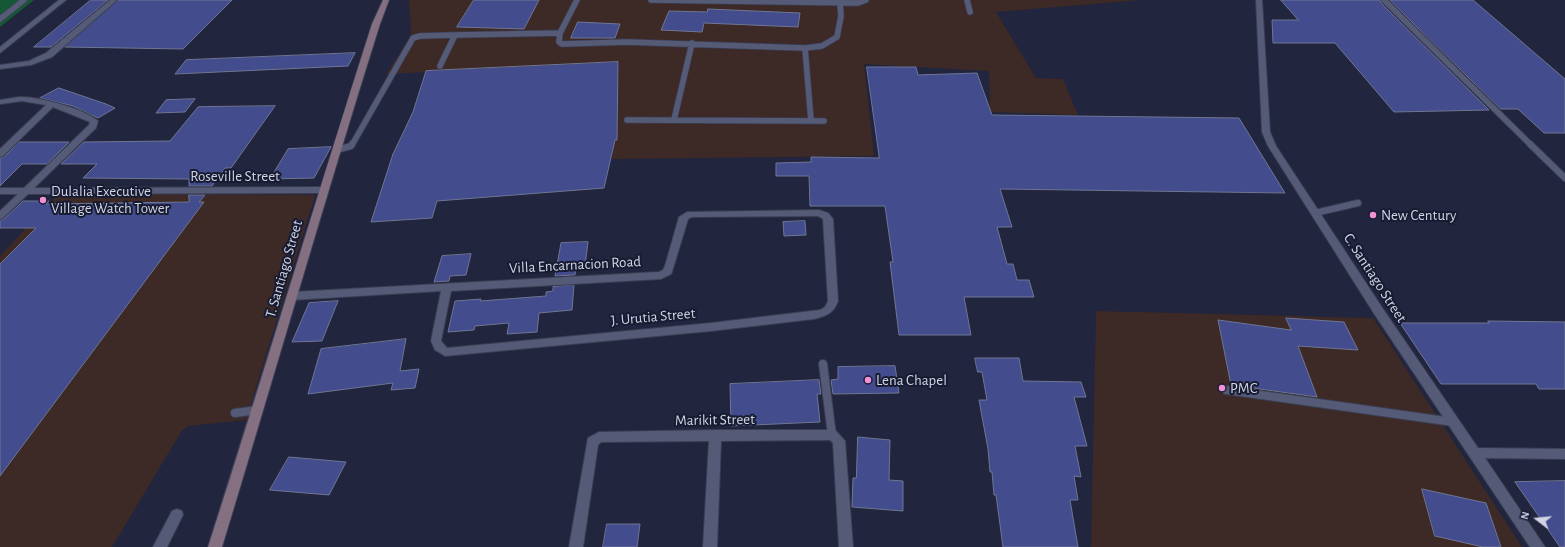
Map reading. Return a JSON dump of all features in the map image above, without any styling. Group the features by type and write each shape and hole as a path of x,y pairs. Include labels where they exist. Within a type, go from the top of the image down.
{"main road":[{"name":"T. Santiago Street","path":"215,547 258,410 323,190 376,24 386,0"}],"street":[{"path":"0,51 63,0"},
{"path":"0,67 30,64 40,61 48,56 114,0"},
{"name":"C. Santiago Street","path":"1259,0 1266,132 1272,146 1453,422 1538,547"},
{"path":"0,102 21,99 38,101 77,113 94,121 92,126 0,216"},
{"path":"0,154 51,105"},
{"name":"Roseville Street","path":"0,191 323,190"},
{"name":"Villa Encarnacion Road","path":"292,296 662,275 667,272 670,266 684,217 690,214 819,213"},
{"name":"J. Urutia Street","path":"448,287 436,342 438,347 445,352 703,328 825,313 831,308 833,301 828,219 825,215 819,213"},
{"path":"710,547 715,435"},
{"path":"832,435 839,441 846,547"},
{"name":"Marikit Street","path":"576,547 592,442 599,437 832,435"},
{"path":"1474,453 1565,454"},
{"path":"160,547 177,515"}],"lane":[{"path":"0,19 24,0"},
{"path":"577,0 560,33 558,42 562,44 626,42 692,43 805,48 822,46 837,37 841,16 840,3"},
{"path":"650,0 776,1 858,4 866,0"},
{"path":"967,0 970,12"},
{"path":"1384,0 1565,178"},
{"path":"337,150 351,146 413,38 420,36 560,33"},
{"path":"440,66 455,35"},
{"path":"674,120 692,43"},
{"path":"805,48 811,121"},
{"path":"627,120 824,121"},
{"path":"1315,213 1358,203"},
{"path":"823,364 832,435"},
{"path":"1226,390 1453,422"},
{"path":"235,413 258,410"}],"shaded area":[{"path":"409,0 1141,0 996,12 1036,78 1063,79 1078,115 990,112 989,71 864,64 874,156 612,159 619,63 386,74 411,36"},
{"path":"58,194 315,195 246,420 188,426 181,432 112,547 0,547 0,256"},
{"path":"1096,311 1373,318 1522,547 1091,547"}],"green space":[{"path":"0,0 34,0 0,27"}],"building":[{"path":"91,0 108,0 51,47 34,47"},
{"path":"118,0 232,0 183,49 65,47"},
{"path":"474,0 539,0 524,29 457,27"},
{"path":"1281,0 1380,0 1381,3 1489,110 1394,112 1335,43 1273,43 1272,20 1298,20"},
{"path":"1390,0 1473,0 1565,79 1565,133 1544,133 1518,109 1501,109"},
{"path":"708,9 800,13 798,27 704,23 702,32 661,30 669,11 707,12"},
{"path":"578,22 620,24 615,38 571,38"},
{"path":"355,53 348,66 175,74 186,60"},
{"path":"618,62 617,140 615,140 604,188 437,201 432,218 371,222 393,154 413,112 426,71"},
{"path":"867,67 916,67 918,75 977,73 992,115 1239,118 1285,193 1000,189 1012,227 997,227 1007,264 1013,264 1017,280 1029,280 1034,297 964,297 971,335 899,335 890,262 893,262 885,206 810,206 809,176 776,176 776,163 811,162 811,157 879,158"},
{"path":"59,88 115,108 98,118 73,106 40,98"},
{"path":"195,99 185,112 156,113 166,100"},
{"path":"275,106 231,168 225,168 212,186 189,186 189,179 83,178 97,164 61,164 84,142 170,141 198,107"},
{"path":"19,142 69,142 47,164 22,164 0,186 0,158 4,157"},
{"path":"331,147 314,178 270,179 288,149"},
{"path":"189,195 205,195 199,202 204,202 0,476 0,264 36,228 0,228 0,220 4,219 23,201 49,201 46,204 189,202"},
{"path":"805,221 806,235 784,236 783,222"},
{"path":"588,242 585,266 576,267 575,275 555,276 561,243"},
{"path":"471,254 466,275 450,276 449,281 434,282 442,256"},
{"path":"574,285 572,310 539,313 537,332 507,334 509,323 475,326 474,330 448,332 455,301 481,299 480,301 546,296 546,292 553,291 553,287"},
{"path":"338,301 322,341 292,342 309,303"},
{"path":"1286,318 1344,322 1358,350 1298,346 1317,397 1231,385 1218,320 1291,330"},
{"path":"1488,321 1565,322 1565,389 1539,389 1536,384 1441,384 1400,323 1489,323"},
{"path":"406,339 400,371 419,369 415,388 391,390 393,383 308,394 321,349"},
{"path":"975,358 1019,358 1023,381 1081,382 1086,397 1074,397 1087,446 1075,446 1081,477 1074,476 1078,500 1070,500 1078,547 1003,547 996,495 994,495 992,472 990,472 988,449 979,400 987,400 982,372 978,372"},
{"name":"Lena Chapel","path":"895,366 899,393 833,394 831,380 838,379 838,367"},
{"path":"819,380 821,394 817,394 820,422 731,426 730,384"},
{"path":"858,437 890,440 889,480 903,481 903,511 852,507 853,478 856,478"},
{"path":"289,457 346,462 329,495 270,490"},
{"path":"1565,481 1565,547 1560,547 1515,482"},
{"path":"1422,489 1486,503 1501,547 1483,547 1435,536"},
{"path":"607,524 640,524 637,547 603,547"}],"place":[{"name":"Dulalia Executive Village Watch Tower","path":"43,200"},
{"name":"New Century","path":"1373,215"},
{"name":"Lena Chapel","path":"868,380"},
{"name":"PMC","path":"1222,388"}]}
